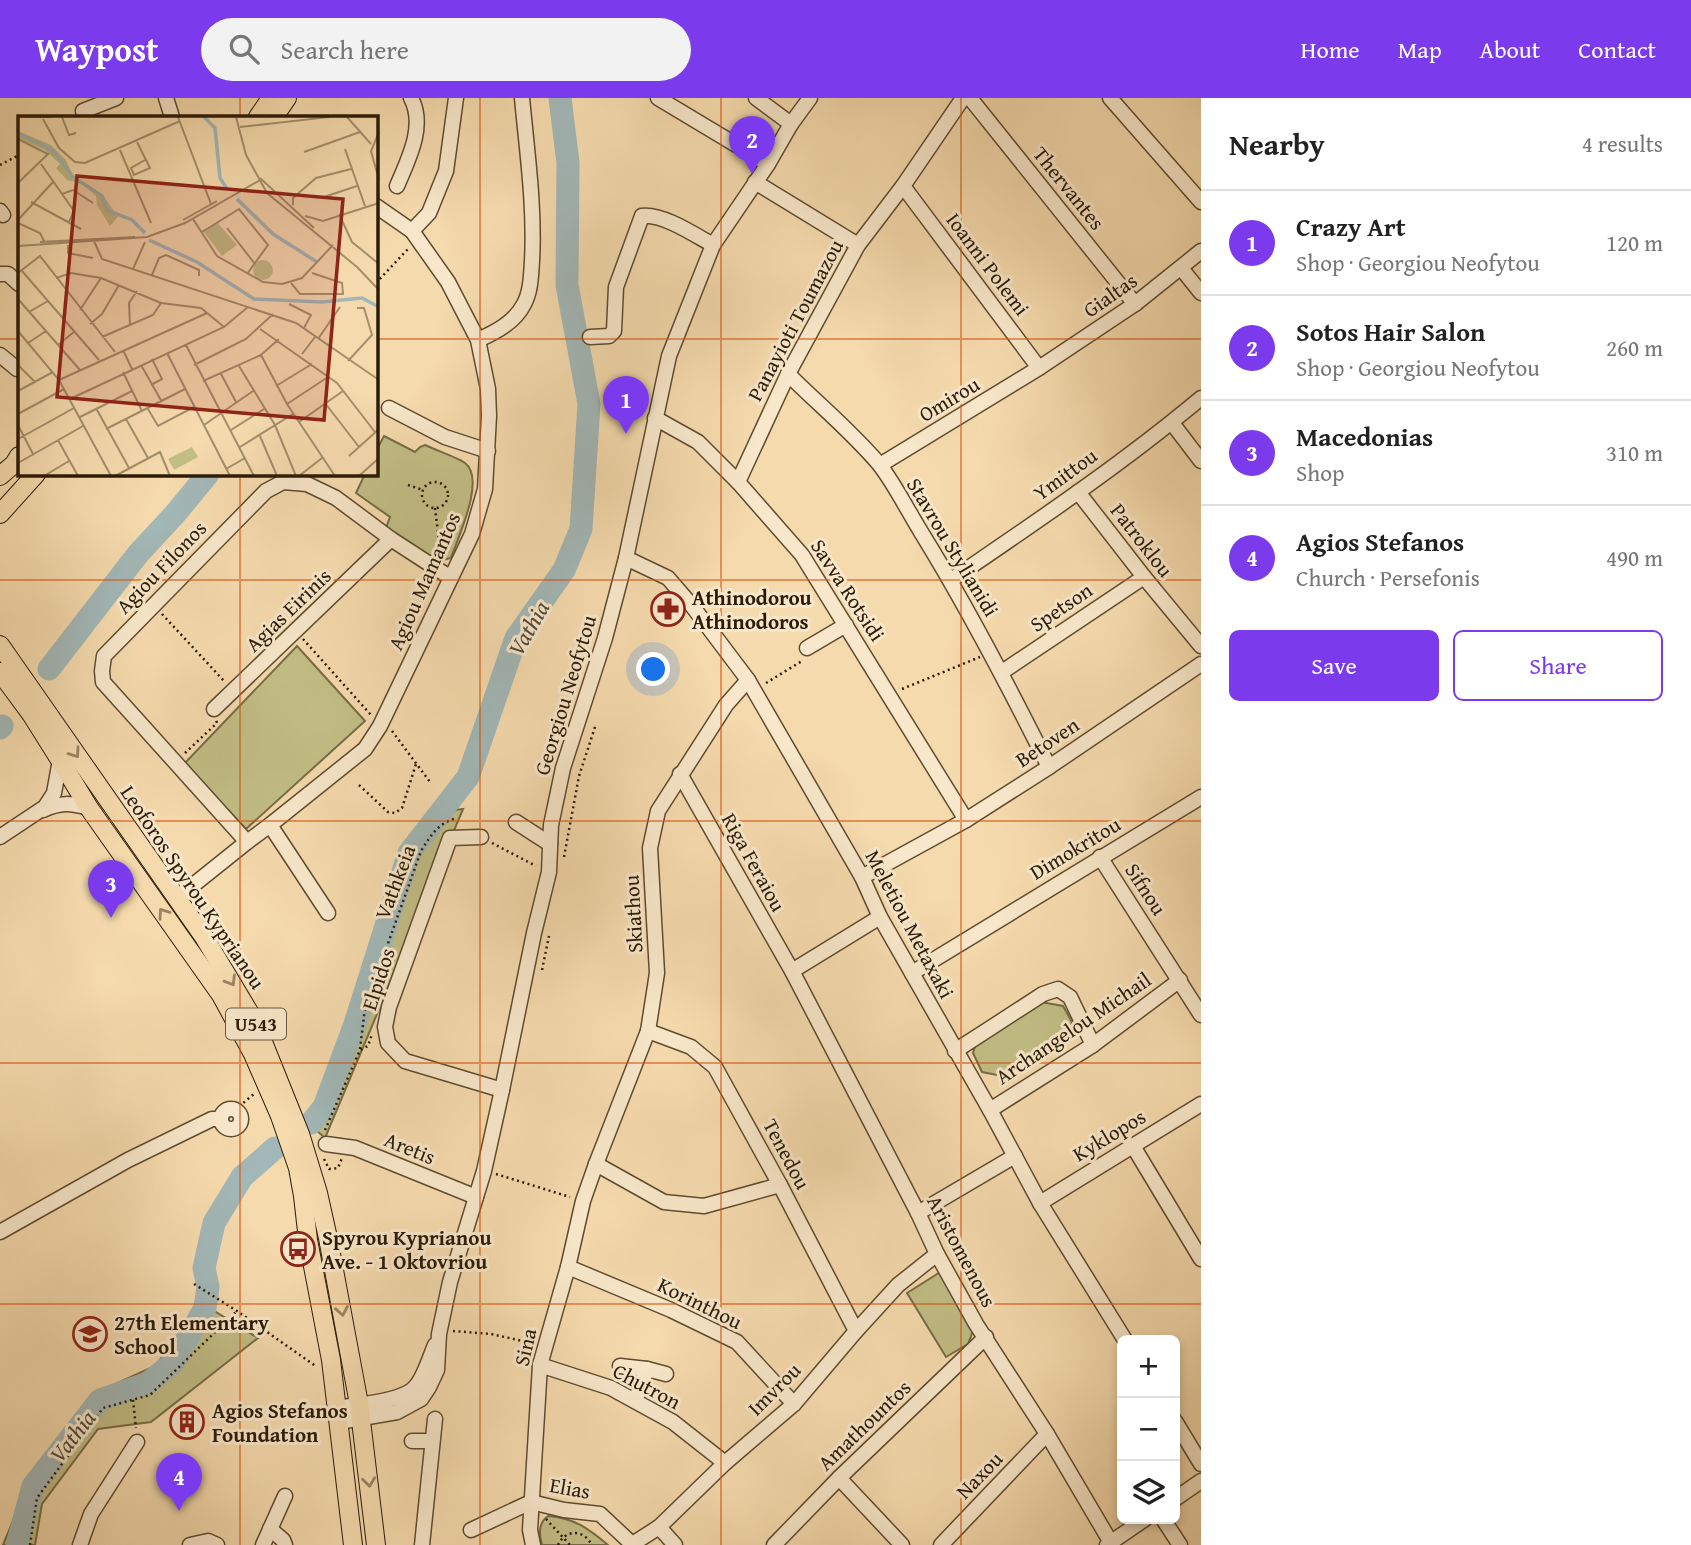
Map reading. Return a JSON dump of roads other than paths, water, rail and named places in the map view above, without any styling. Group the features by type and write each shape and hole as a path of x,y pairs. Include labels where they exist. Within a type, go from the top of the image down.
{"main road":[{"path":"259,116 271,98"},
{"path":"275,116 287,98"},
{"path":"0,476 18,457"},
{"path":"1,513 34,476"},
{"name":"Leoforos Spyrou Kyprianou","path":"0,645 26,691 204,937 255,1022 300,1134 318,1193 360,1411 376,1545"},
{"name":"Leoforos Spyrou Kyprianou","path":"0,672 26,691 31,714 89,808 221,995 253,1054 280,1116 298,1168 331,1360 353,1545"}],"street":[{"path":"75,98 85,114 116,98"},
{"path":"166,98 172,116"},
{"path":"397,187 414,145 417,124 411,98"},
{"path":"415,235 429,213 446,171 456,98"},
{"path":"478,340 496,332 513,319 524,304 531,282 533,242 522,98"},
{"path":"658,98 768,164"},
{"path":"756,98 791,124"},
{"name":"Georgiou Neofytou","path":"360,1411 397,1412 421,1399 437,1370 450,1282 484,1171 549,872 551,825 563,768 605,638 626,558 670,356 713,245 810,98"},
{"name":"Panayioti Toumazou","path":"738,482 788,374 858,245 903,186 962,98"},
{"name":"Thervantes","path":"970,98 1135,304"},
{"path":"1111,98 1201,202"},
{"path":"755,182 858,245"},
{"name":"Ioanni Polemi","path":"903,186 1039,368"},
{"name":"Agiou Mamantos","path":"177,898 365,749 381,722 447,575 472,534 485,489 488,451 488,389 478,340 449,282 415,235 378,207"},
{"path":"590,337 609,336 614,331 616,287 642,216 651,214 713,245"},
{"name":"Gialtas","path":"1039,368 1135,304 1201,251"},
{"path":"1181,268 1201,293"},
{"path":"0,274 8,274 18,283"},
{"path":"0,355 18,369"},
{"name":"Omirou","path":"880,465 1039,368"},
{"name":"Stavrou Stylianidi","path":"788,374 880,465 951,580 1002,672 1049,767"},
{"name":"Ymittou","path":"951,580 1078,492 1172,423 1201,398"},
{"path":"389,408 445,437 488,451"},
{"name":"Savva Rotsidi","path":"655,418 698,442 738,482 802,555 966,820"},
{"path":"1172,423 1201,461"},
{"name":"Agiou Filonos","path":"247,842 103,682 104,656 266,491 283,482 307,484 336,498 391,540 447,575"},
{"name":"Patroklou","path":"1078,492 1201,646"},
{"name":"Agias Eirinis","path":"214,709 391,540"},
{"name":"Meletiou Metaxaki","path":"626,558 668,578 751,685 862,877 880,917 1040,1203 1122,1335"},
{"name":"Spetson","path":"1002,672 1144,577"},
{"path":"807,648 846,625"},
{"name":"Betoven","path":"862,877 966,820 1201,664"},
{"name":"Skiathou","path":"596,1164 648,1031 657,972 650,848 658,811 726,705 751,685"},
{"path":"0,837 45,807 54,793 60,760"},
{"name":"Riga Feraiou","path":"680,774 792,971"},
{"path":"35,813 65,803 89,808"},
{"name":"Dimokritou","path":"912,973 1100,858 1199,804"},
{"path":"516,822 550,844"},
{"path":"270,825 328,913"},
{"name":"Elpidos","path":"481,836 450,838 389,1007 385,1027 387,1043 405,1061 502,1090"},
{"name":"Sifnou","path":"1100,858 1201,1015"},
{"path":"792,971 880,917"},
{"name":"Aristomenous","path":"792,971 937,1254 976,1324 1047,1433 1109,1543"},
{"name":"Archangelou Michail","path":"990,1110 1093,1045 1180,980"},
{"path":"955,1051 1043,994 1058,989 1069,997 1093,1045"},
{"name":"Tenedou","path":"648,1031 691,1047 715,1067 856,1331"},
{"name":"Kyklopos","path":"1040,1203 1201,1104"},
{"path":"0,1232 128,1160 212,1119 221,1119 228,1129 236,1127 241,1118 235,1110"},
{"name":"Aretis","path":"323,1142 355,1149 476,1197"},
{"path":"1133,1146 1201,1259"},
{"path":"918,1213 1014,1156"},
{"path":"596,1164 664,1202 704,1206 780,1185"},
{"name":"Sina","path":"533,1545 530,1530 531,1502 540,1365 568,1267 583,1201 596,1164"},
{"name":"Imvrou","path":"631,1544 659,1527 725,1463 793,1404 898,1285 937,1254"},
{"name":"Korinthou","path":"568,1267 671,1310 737,1342 793,1404"},
{"name":"Georgiou Neofytou","path":"338,1415 360,1411 407,1395 417,1385 444,1332"},
{"name":"Amathountos","path":"774,1545 839,1478 986,1337"},
{"name":"Chutron","path":"540,1365 611,1388 673,1422 725,1463"},
{"path":"620,1366 666,1374"},
{"path":"635,1401 647,1369"},
{"path":"422,1545 435,1419"},
{"path":"1180,1429 1201,1464"},
{"name":"Naxou","path":"941,1545 1047,1433"},
{"path":"412,1441 432,1441"},
{"path":"80,1545 90,1514 137,1442"},
{"path":"839,1478 902,1545"},
{"path":"1180,1496 1201,1481"},
{"path":"263,1545 285,1496"},
{"path":"471,1530 531,1502"},
{"name":"Elias","path":"531,1502 564,1510 600,1514 631,1544"},
{"path":"1109,1543 1138,1524"},
{"path":"1166,1524 1180,1545"},
{"path":"659,1527 675,1545"},
{"path":"271,1529 285,1545"},
{"path":"190,1545 208,1541 216,1545"}],"waterway":[{"name":"Vathia","path":"311,1123 324,1107 355,1024 409,853 468,777 516,638 564,570 581,529 589,404 567,285 568,163 560,98"},
{"path":"49,669 138,554 206,476"},
{"name":"Vathia","path":"17,1545 33,1486 100,1400 148,1383 173,1363 205,1308 208,1287 204,1268 214,1223 242,1177 275,1148"}],"place":[{"name":"Sotos Hair Salon","path":"752,174"},
{"name":"Crazy Art","path":"626,434"},
{"name":"Athinodorou Athinodoros","path":"668,609"},
{"name":"Macedonias","path":"111,918"},
{"name":"Spyrou Kyprianou Ave. - 1 Oktovriou","path":"298,1249"},
{"name":"27th Elementary School","path":"90,1334"},
{"name":"Agios Stefanos Foundation","path":"187,1422"},
{"name":"Agios Stefanos","path":"179,1511"}]}
